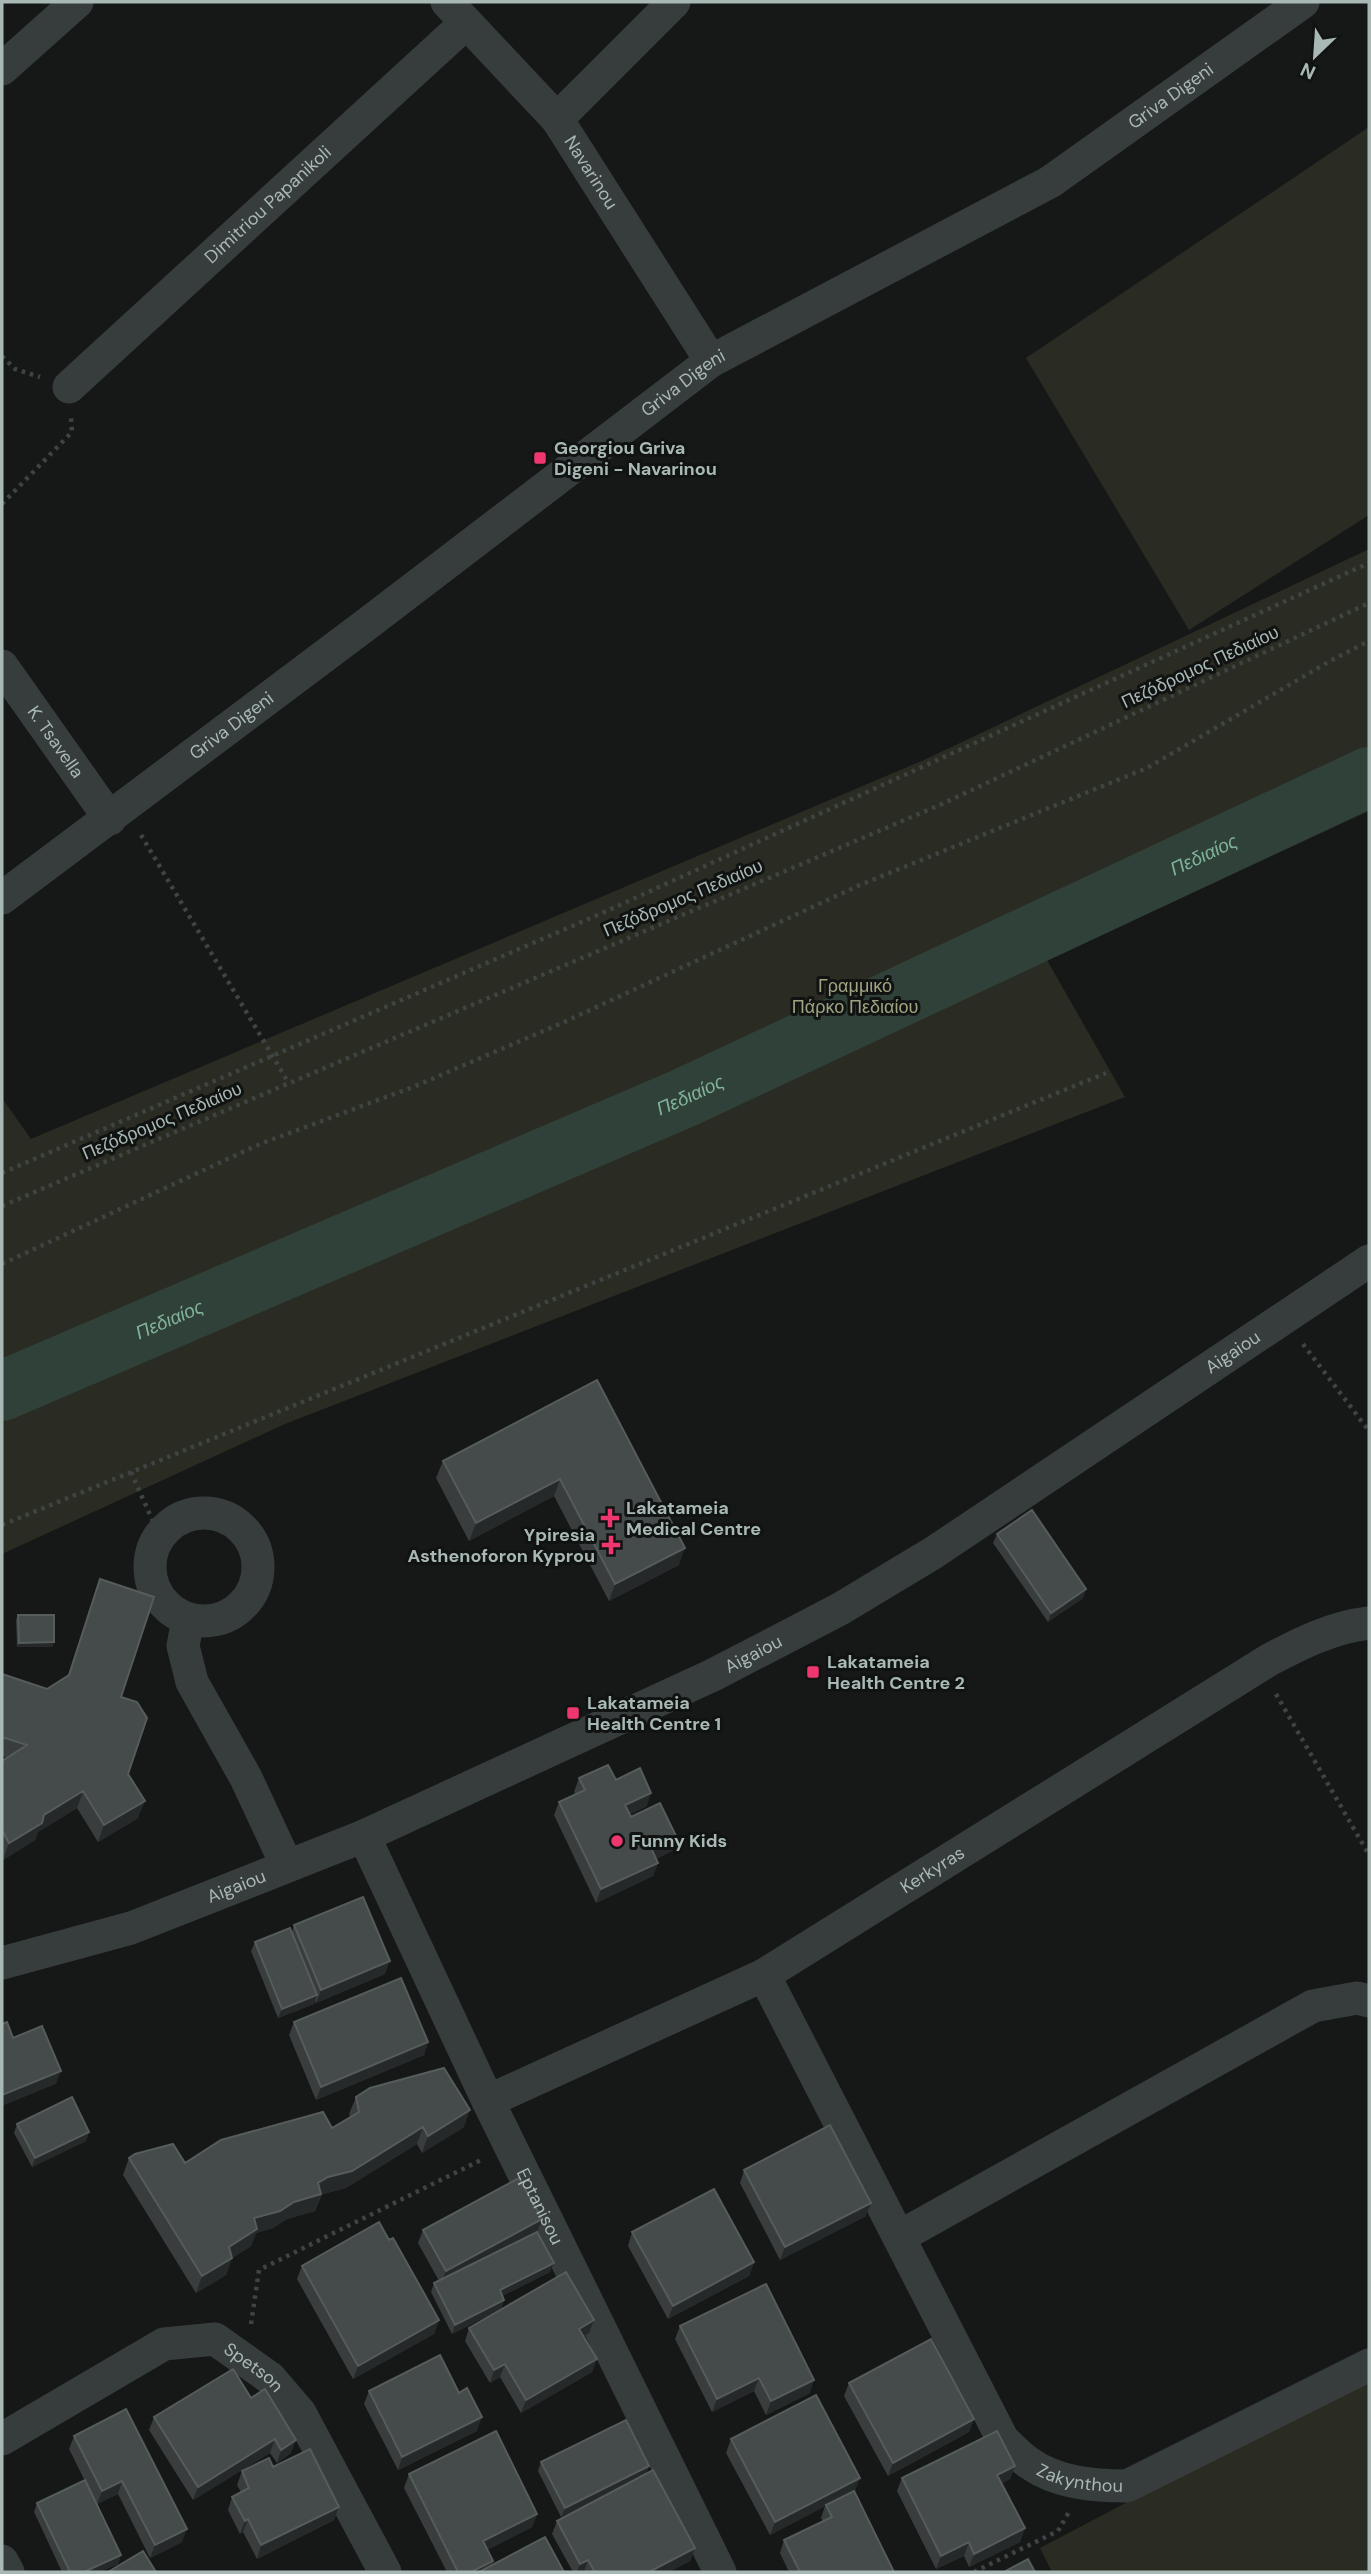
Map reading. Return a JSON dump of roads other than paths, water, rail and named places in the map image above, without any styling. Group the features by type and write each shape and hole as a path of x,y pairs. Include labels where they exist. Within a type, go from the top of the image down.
{"street":[{"path":"2,69 77,2"},
{"path":"557,119 674,2"},
{"name":"Griva Digeni","path":"2,898 711,361 1050,182 1303,2"},
{"name":"Navarinou","path":"457,13 557,119 711,361"},
{"name":"Dimitriou Papanikoli","path":"69,387 457,13"},
{"name":"K. Tsavella","path":"2,666 117,813"},
{"name":"Aigaiou","path":"2,1963 131,1928 364,1836 713,1675 840,1609 933,1553 1369,1261"},
{"path":"205,1513 223,1516 240,1526 252,1541 258,1558 258,1577 251,1595 239,1609 223,1619 204,1622 188,1619 172,1611 160,1599 149,1567 152,1551 159,1535 186,1515 205,1513"},
{"path":"188,1619 183,1646 192,1682 246,1778 287,1866"},
{"name":"Kerkyras","path":"488,2101 764,1975 1260,1666 1310,1639 1349,1626 1369,1623"},
{"name":"Eptanisou","path":"364,1836 488,2101 720,2572"},
{"name":"Zakynthou","path":"764,1975 1003,2440 1029,2464 1061,2478 1084,2484 1127,2486 1369,2365"},
{"path":"899,2238 1313,2006 1357,1998 1369,2001"},
{"name":"Spetson","path":"2,2439 164,2344 215,2339 270,2378 300,2413 385,2572"},
{"path":"2,2561 8,2572"}],"waterway":[{"name":"Πεδιαίος","path":"2,1391 686,1097 1369,777"}],"place":[{"name":"Georgiou Griva Digeni - Navarinou","path":"540,458"},
{"name":"Lakatameia Medical Centre","path":"610,1518"},
{"name":"Ypiresia Asthenoforon Kyprou","path":"611,1545"},
{"name":"Lakatameia Health Centre 2","path":"813,1672"},
{"name":"Lakatameia Health Centre 1","path":"573,1713"},
{"name":"Funny Kids","path":"617,1841"}],"park label":[{"name":"Γραμμικό Πάρκο Πεδιαίου","path":"855,996"}]}
